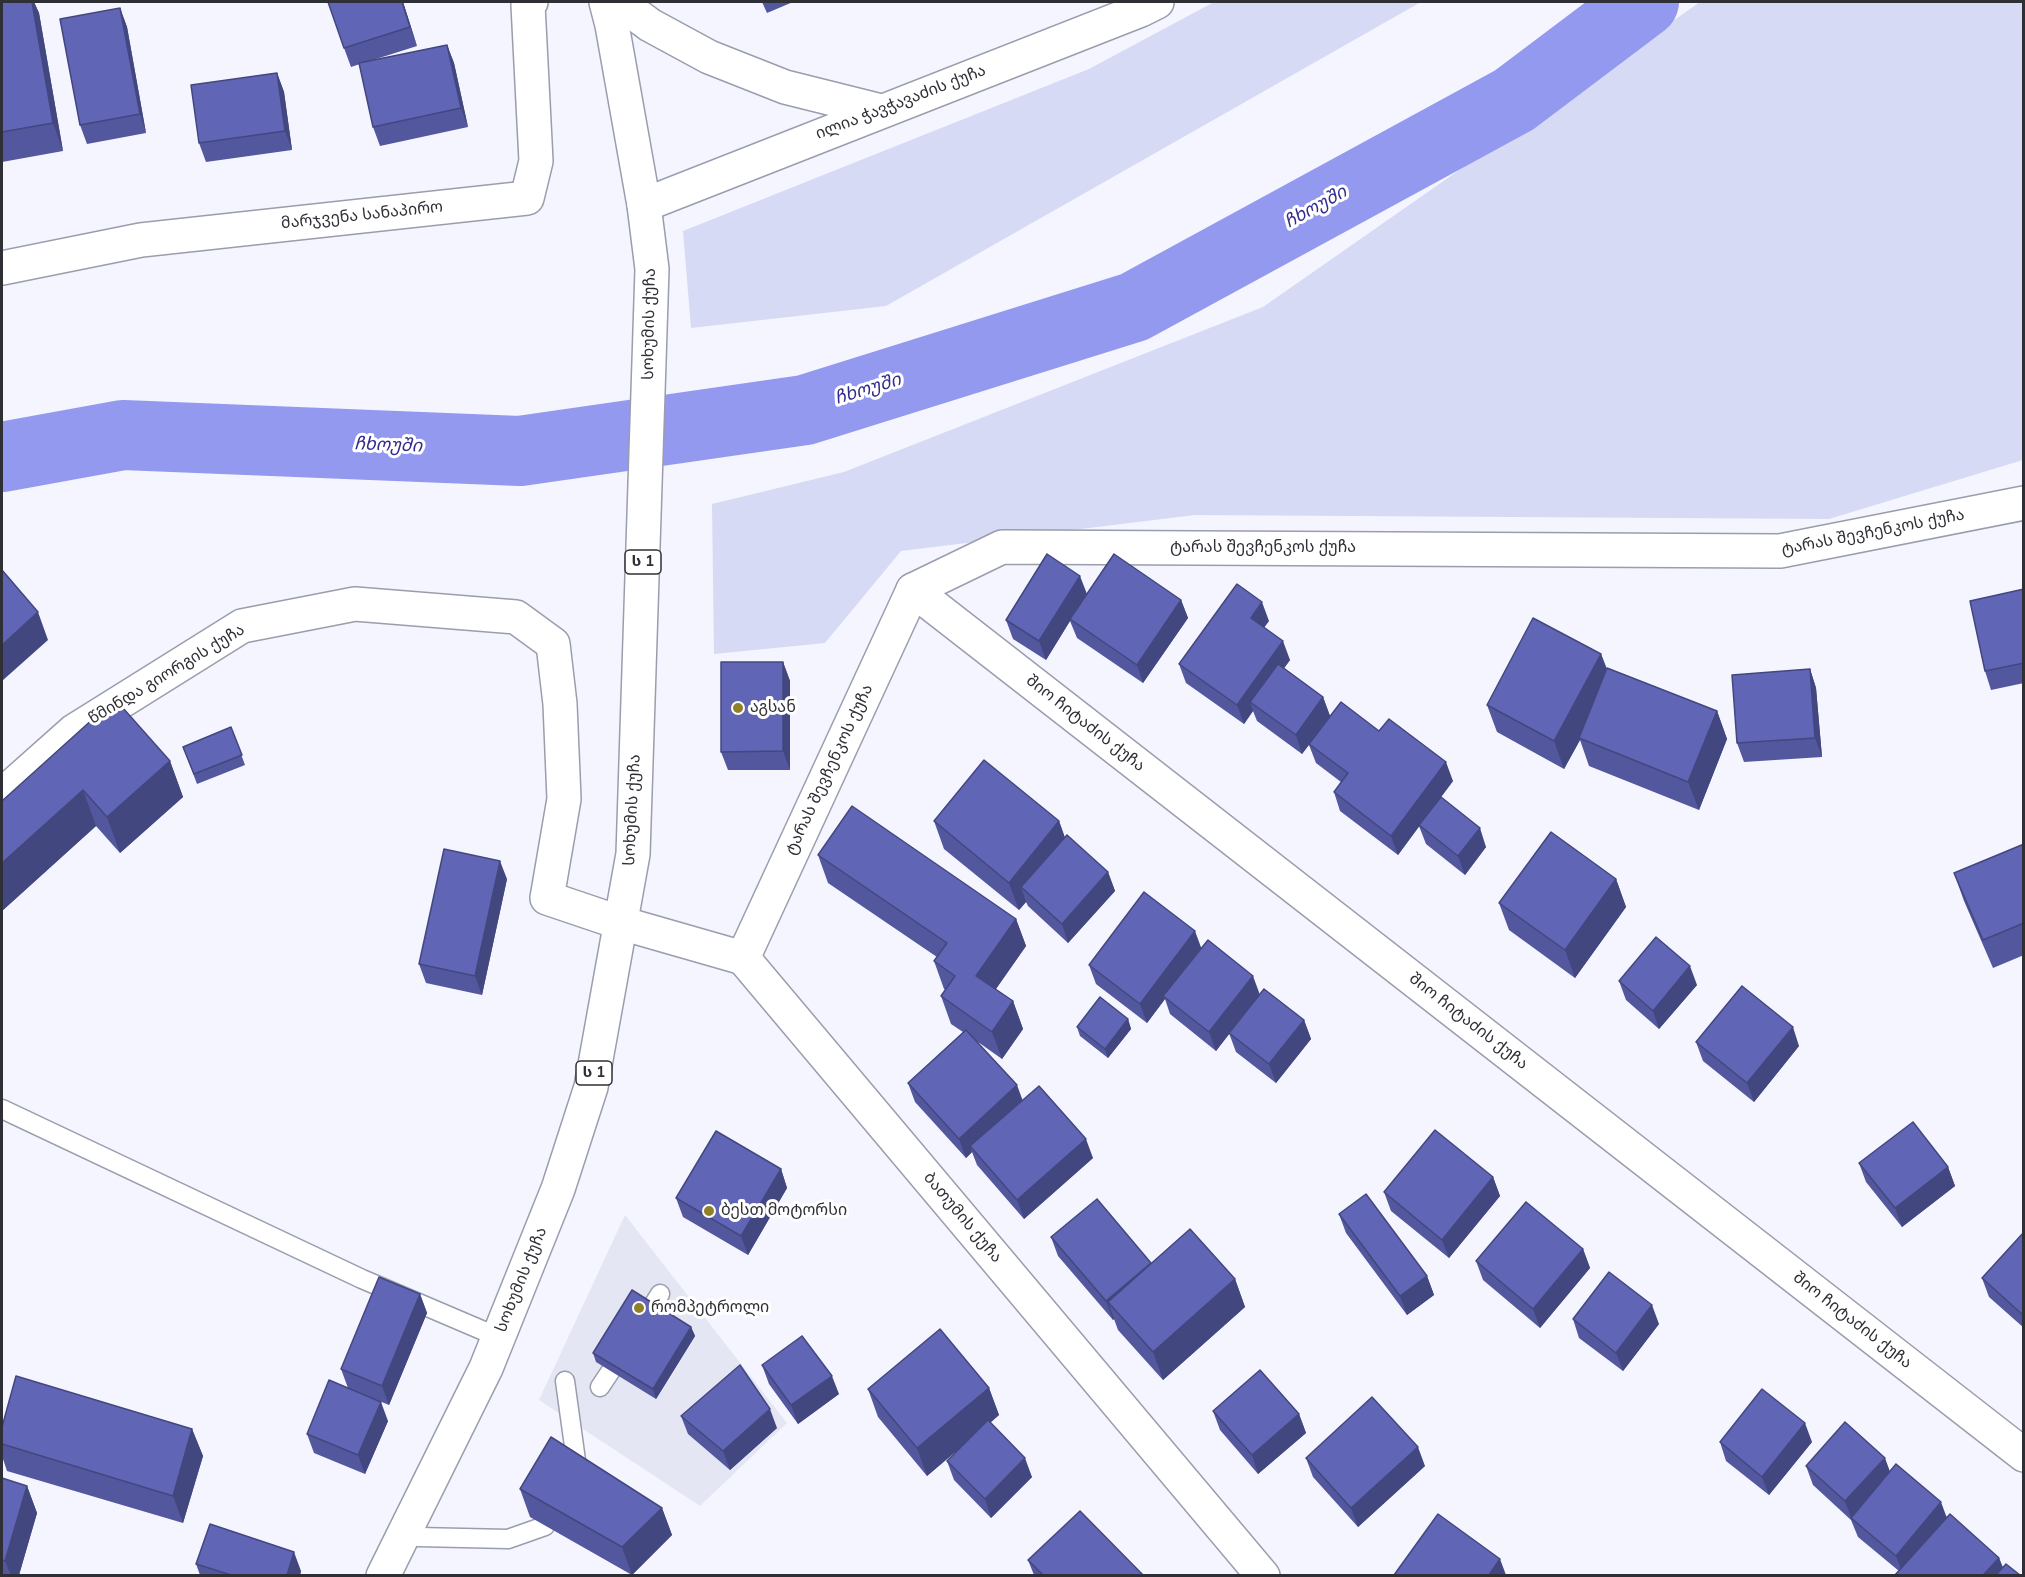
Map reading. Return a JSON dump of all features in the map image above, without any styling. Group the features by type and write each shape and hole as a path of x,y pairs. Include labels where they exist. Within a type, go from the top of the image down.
{"main road":[{"name":"მარჯვენა სანაპირო","path":"2,268 141,240 527,198 536,161 528,5 531,2"},
{"name":"სოხუმის ქუჩა","path":"383,1575 486,1368 558,1189 591,1087 633,854 652,269 644,205 606,2"},
{"path":"619,2 650,25 709,57 785,87 881,111"},
{"name":"ილია ჭავჭავაძის ქუჩა","path":"644,205 1157,2"},
{"name":"ტარას შევჩენკოს ქუჩა","path":"743,958 913,590 1002,546 1780,551 2024,503"},
{"name":"შიო ჩიტაძის ქუჩა","path":"913,590 2024,1455"},
{"name":"წმინდა გიორგის ქუჩა","path":"2,795 74,731 242,627 355,604 516,617 553,644 560,704 564,799 547,898 621,923"},
{"path":"621,923 743,958"},
{"name":"ბათუმის ქუჩა","path":"743,958 1263,1575"}],"lane":[{"path":"2,1109 362,1279 498,1337"},
{"path":"600,1387 660,1294"},
{"path":"565,1381 578,1475"},
{"path":"418,1537 508,1539 545,1526"}],"shaded area":[{"path":"1214,2 1421,2 886,306 691,328 683,231 1089,69"},
{"path":"1700,2 2023,2 2023,460 1829,519 1195,515 901,551 825,643 714,654 712,504 844,472 1263,307"},
{"name":"რომპეტროლი","path":"625,1215 787,1423 700,1506 539,1400"}],"building":[{"path":"2,2 32,2 53,123 2,132"},
{"path":"328,2 402,2 410,27 344,48"},
{"path":"120,8 140,114 80,125 60,19"},
{"path":"447,45 461,108 373,127 359,63"},
{"path":"277,73 285,131 199,143 191,85"},
{"path":"1047,554 1080,576 1039,641 1006,620"},
{"path":"1114,554 1181,600 1137,665 1070,619"},
{"path":"2,570 38,612 2,645"},
{"path":"1237,584 1262,602 1251,618 1283,641 1237,705 1179,664"},
{"path":"2024,589 2024,663 1985,671 1970,601"},
{"path":"1533,618 1601,654 1554,741 1487,705"},
{"path":"721,662 783,662 783,751 721,752"},
{"path":"1278,664 1323,697 1296,735 1250,702"},
{"path":"1607,668 1717,711 1688,782 1579,738"},
{"path":"1810,669 1815,738 1737,743 1732,675"},
{"path":"115,699 170,761 107,817 83,790 2,863 2,801"},
{"path":"1341,702 1379,731 1389,719 1446,762 1391,836 1334,792 1348,773 1309,744"},
{"path":"231,727 242,755 194,774 183,747"},
{"path":"984,760 1059,821 1009,883 934,821"},
{"path":"1441,797 1480,828 1458,856 1419,825"},
{"path":"852,806 1016,919 976,976 1013,1001 992,1032 941,996 955,976 934,961 947,943 818,855"},
{"path":"1551,832 1616,879 1565,950 1499,903"},
{"path":"1067,835 1108,872 1062,924 1021,887"},
{"path":"2024,844 2024,923 1983,940 1954,873"},
{"path":"444,849 500,861 475,976 419,964"},
{"path":"1144,892 1195,931 1140,1004 1089,965"},
{"path":"1656,937 1690,966 1653,1011 1619,981"},
{"path":"1208,940 1253,976 1209,1032 1163,996"},
{"path":"1742,986 1793,1027 1747,1083 1696,1042"},
{"path":"1264,989 1304,1020 1269,1064 1229,1033"},
{"path":"1100,997 1128,1019 1105,1049 1077,1027"},
{"path":"966,1030 1017,1085 959,1139 908,1083"},
{"path":"1039,1086 1086,1139 1017,1200 970,1146"},
{"path":"1913,1122 1948,1167 1895,1208 1859,1163"},
{"path":"1435,1130 1493,1177 1442,1240 1384,1192"},
{"path":"716,1131 781,1169 741,1236 676,1198"},
{"path":"1366,1194 1427,1276 1400,1296 1339,1214"},
{"path":"1097,1199 1151,1263 1106,1301 1051,1237"},
{"path":"1526,1202 1583,1249 1533,1309 1476,1261"},
{"path":"1190,1229 1235,1279 1153,1352 1108,1302"},
{"path":"2024,1232 2024,1316 1982,1278"},
{"path":"1609,1272 1652,1305 1616,1353 1573,1319"},
{"path":"379,1277 420,1294 382,1386 341,1369"},
{"path":"632,1290 691,1327 653,1389 593,1353"},
{"path":"940,1329 989,1388 917,1448 868,1389"},
{"path":"802,1336 832,1376 791,1405 762,1365"},
{"path":"740,1365 770,1409 723,1451 681,1416"},
{"path":"1260,1370 1299,1414 1252,1455 1213,1411"},
{"path":"16,1376 192,1429 173,1496 2,1444 2,1427"},
{"path":"329,1380 381,1402 358,1455 307,1434"},
{"path":"1762,1389 1805,1423 1762,1477 1720,1442"},
{"path":"1372,1397 1418,1447 1351,1508 1306,1458"},
{"path":"988,1420 1025,1458 985,1499 947,1461"},
{"path":"1845,1422 1885,1458 1845,1501 1806,1466"},
{"path":"551,1437 662,1508 622,1547 520,1489"},
{"path":"1896,1464 1941,1502 1896,1556 1851,1518"},
{"path":"2,1478 27,1486 5,1561 2,1560"},
{"path":"1080,1511 1143,1575 1043,1575 1028,1560"},
{"path":"1438,1514 1500,1559 1489,1575 1394,1575"},
{"path":"1950,1514 1999,1558 1983,1575 1895,1575"},
{"path":"210,1524 294,1552 287,1575 231,1575 196,1564"},
{"path":"2006,1564 2020,1575 1996,1575"}],"waterway":[{"name":"ჩხოუში","path":"2,457 123,435 520,451 805,410 1134,307 1514,100 1644,2"}],"place":[{"name":"აგსან","path":"738,708"},
{"name":"ბესთ მოტორსი","path":"709,1211"},
{"name":"რომპეტროლი","path":"639,1308"}]}
